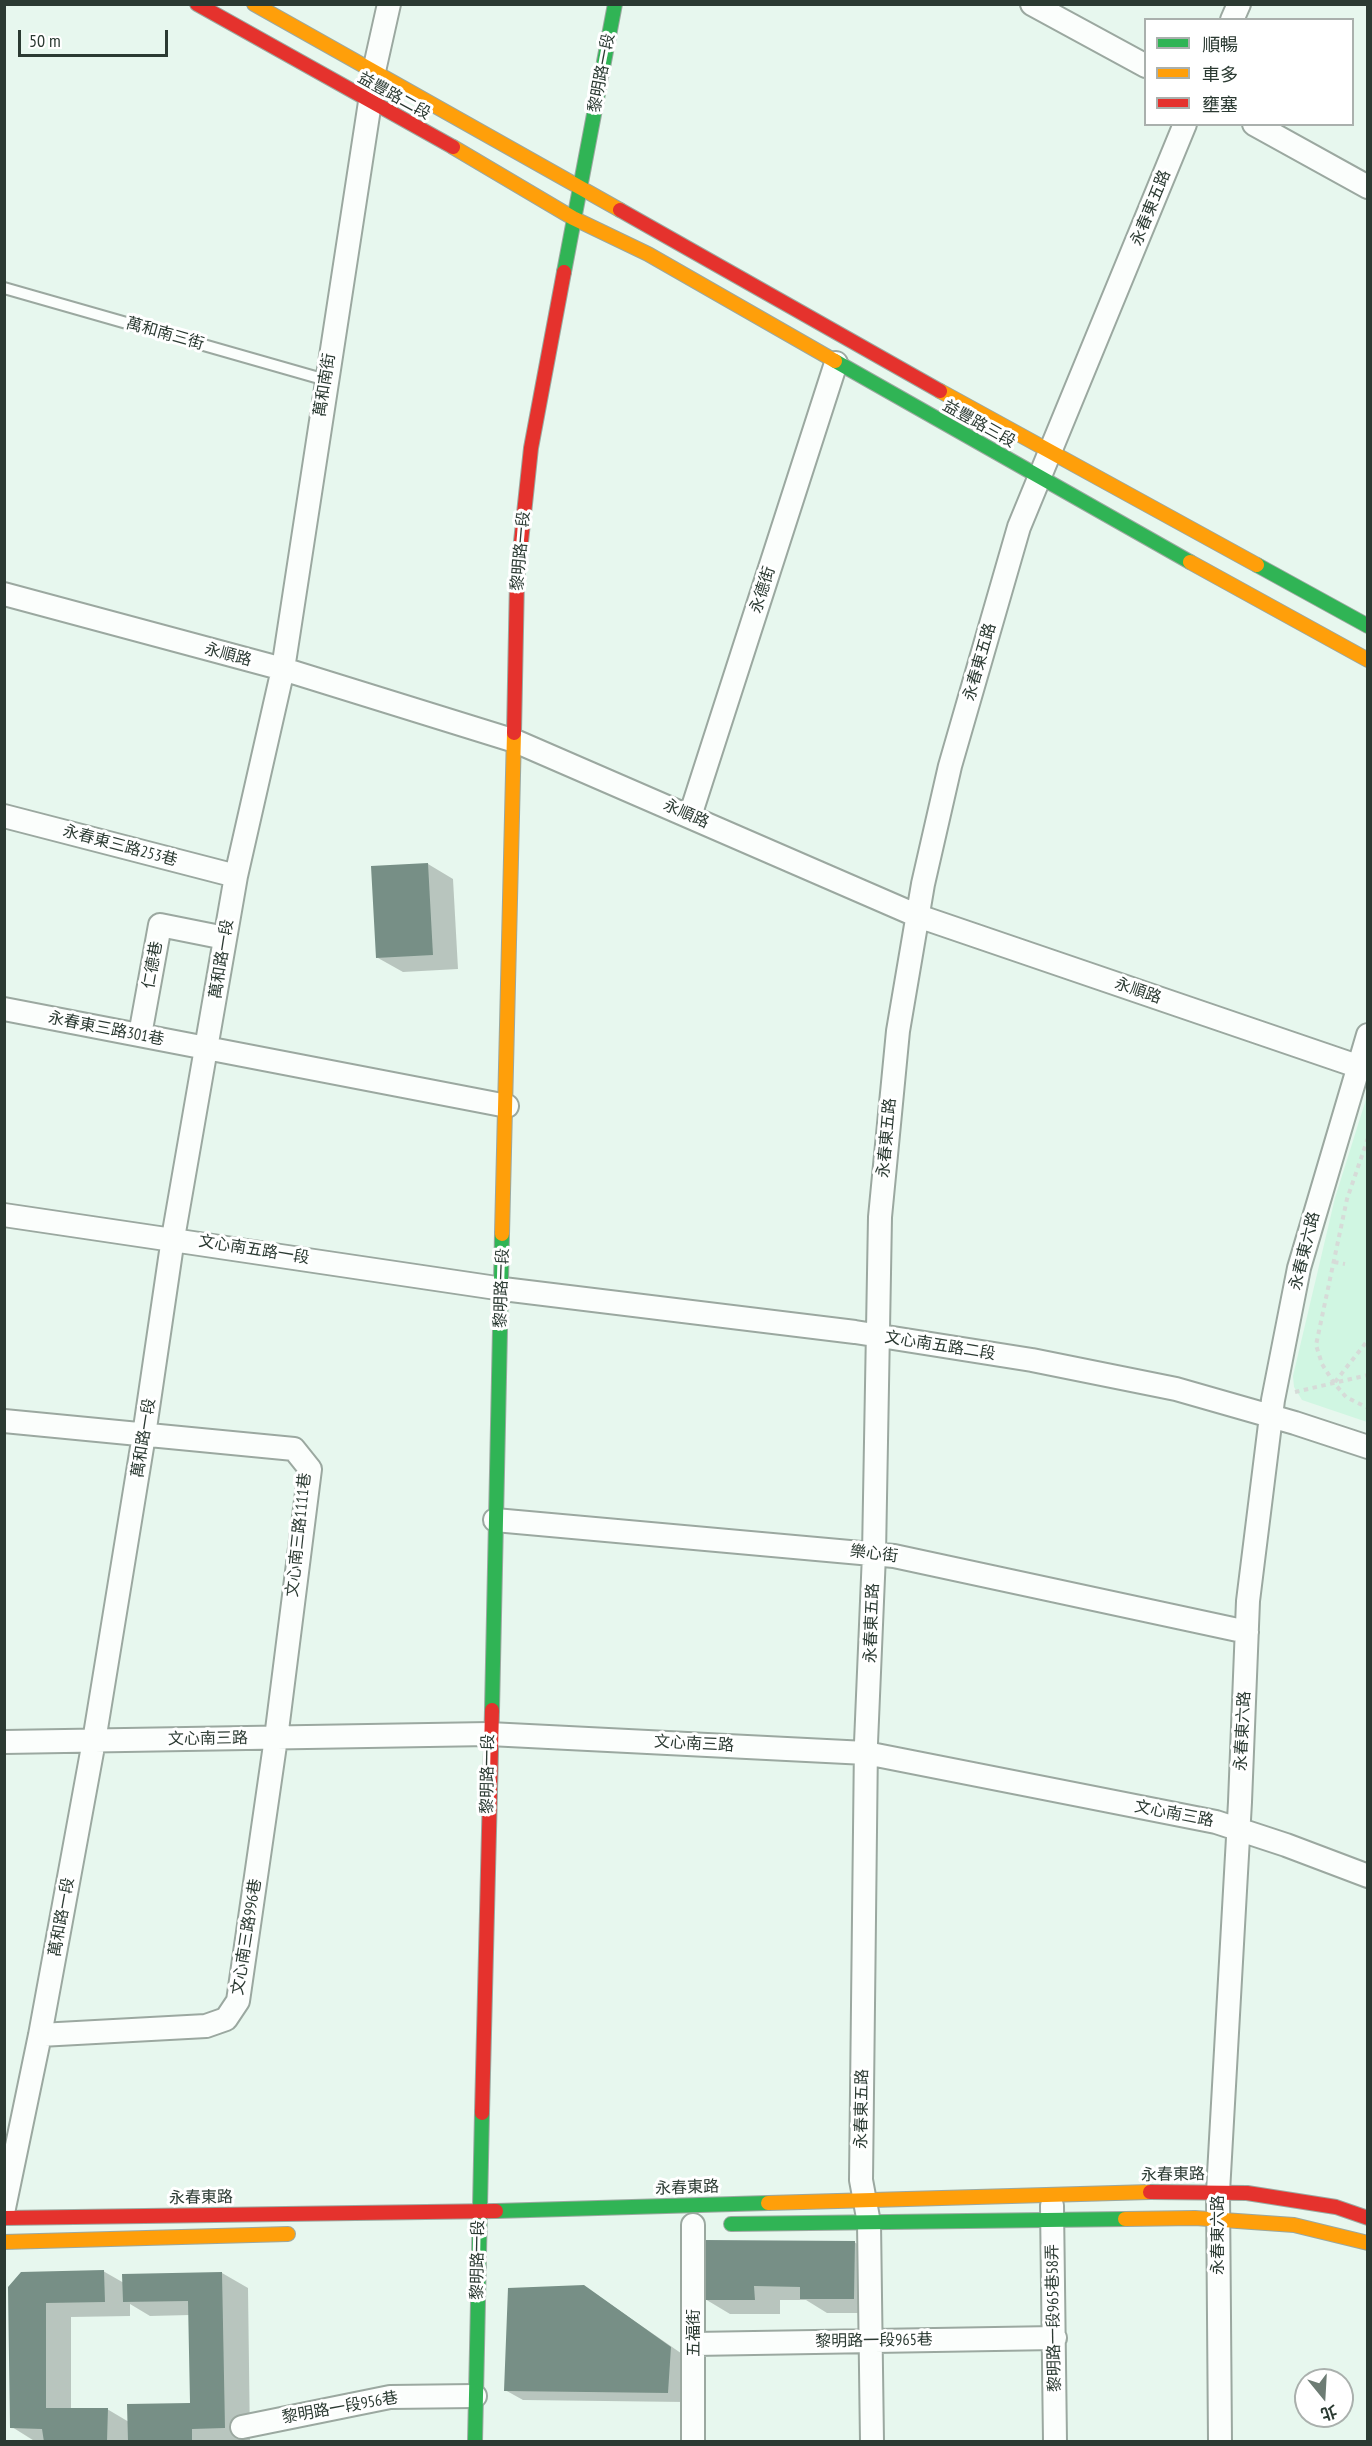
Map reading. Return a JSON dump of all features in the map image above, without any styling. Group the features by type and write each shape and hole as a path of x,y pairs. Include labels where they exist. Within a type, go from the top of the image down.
{"street":[{"name":"益豐路二段","path":"196,4 487,166 573,218"},
{"name":"益豐路二段","path":"254,4 578,188"},
{"path":"374,71 389,4"},
{"name":"黎明路一段","path":"475,2442 489,1734 503,1289 517,579 531,448 578,188 615,4"},
{"path":"1032,4 1144,65"},
{"path":"1233,18 1239,4"},
{"name":"萬和南街","path":"283,669 370,102"},
{"name":"永春東五路","path":"872,2442 869,2223 861,2180 866,1753 874,1554 880,1217 898,1031 918,915 950,766 1020,527 1184,126"},
{"path":"1258,126 1368,187"},
{"name":"益豐路三段","path":"578,188 1368,626"},
{"name":"益豐路三段","path":"573,218 648,254 836,363 1368,660"},
{"name":"永德街","path":"690,816 836,363"},
{"name":"永順路","path":"4,594 283,669 515,741 918,915 1357,1066"},
{"name":"萬和路一段","path":"4,2208 40,2035 94,1741 144,1435 173,1238 208,1048 236,876 283,669"},
{"name":"永春東三路253巷","path":"4,816 236,876"},
{"name":"仁德巷","path":"141,1035 160,925 225,938"},
{"name":"永春東三路301巷","path":"4,1010 208,1048"},
{"name":"永春東六路","path":"1220,2442 1218,2192 1248,1601 1271,1416 1299,1268 1368,1035"},
{"path":"208,1048 507,1106"},
{"name":"文心南五路一段","path":"4,1215 173,1238 503,1289"},
{"name":"文心南五路二段","path":"503,1289 878,1337 1101,1372 1176,1389 1368,1447"},
{"name":"文心南三路1111巷","path":"4,1421 294,1449 310,1469 276,1738"},
{"name":"樂心街","path":"495,1521 874,1554 1247,1632"},
{"name":"文心南三路","path":"4,1742 489,1734 866,1753 1238,1828 1368,1876"},
{"name":"文心南三路996巷","path":"40,2035 206,2026 226,2019 238,2001 276,1738"},
{"name":"永春東路","path":"4,2218 479,2211 1052,2194 1218,2192 1299,2200 1336,2207 1368,2217"},
{"name":"黎明路一段965巷58弄","path":"1052,2194 1055,2442"},
{"path":"698,2225 1218,2220 1294,2225 1368,2243"},
{"name":"五福街","path":"693,2442 698,2225"},
{"path":"4,2242 308,2234"},
{"name":"黎明路一段965巷","path":"694,2344 1055,2338"},
{"name":"黎明路一段956巷","path":"242,2427 390,2397 475,2396"}],"lane":[{"name":"萬和南三街","path":"4,288 326,380"}],"path":[{"path":"1367,1141 1347,1199 1316,1345 1322,1364 1334,1383 1346,1397 1368,1408"},
{"path":"1334,1262 1345,1264"},
{"path":"1334,1383 1368,1340"},
{"path":"1295,1392 1368,1374"}],"green space":[{"path":"1367,1096 1368,1422 1302,1400 1294,1387 1293,1376 1335,1198"}],"building":[{"path":"428,863 433,955 376,958 371,866"},
{"path":"703,2240 855,2241 854,2299 800,2299 800,2287 754,2286 755,2300 703,2300"},
{"path":"104,2270 105,2302 46,2303 46,2408 108,2408 107,2442 44,2442 42,2429 10,2428 8,2287 21,2272"},
{"path":"222,2272 225,2428 192,2429 192,2442 128,2442 127,2404 190,2403 188,2301 123,2302 122,2274"},
{"path":"584,2285 671,2347 668,2393 504,2391 508,2288"}],"traffic: fast":[{"path":"564,272 615,4"},
{"path":"835,361 1190,562"},
{"path":"1257,565 1368,626"},
{"path":"492,1710 502,1234"},
{"path":"475,2442 482,2113"},
{"path":"496,2211 768,2203"},
{"path":"731,2224 1125,2219"}],"traffic: slow":[{"path":"254,4 620,210"},
{"path":"453,147 573,218 648,254 835,361"},
{"path":"940,391 1257,565"},
{"path":"1190,562 1368,660"},
{"path":"502,1234 514,733"},
{"path":"768,2203 1150,2192"},
{"path":"1125,2219 1195,2218 1294,2225 1368,2243"},
{"path":"4,2242 288,2234"}],"traffic: jam":[{"path":"197,4 453,147"},
{"path":"620,210 940,391"},
{"path":"514,733 517,579 531,448 564,272"},
{"path":"482,2113 492,1710"},
{"path":"1150,2192 1247,2193 1336,2207 1368,2218"},
{"path":"4,2218 496,2211"}]}
